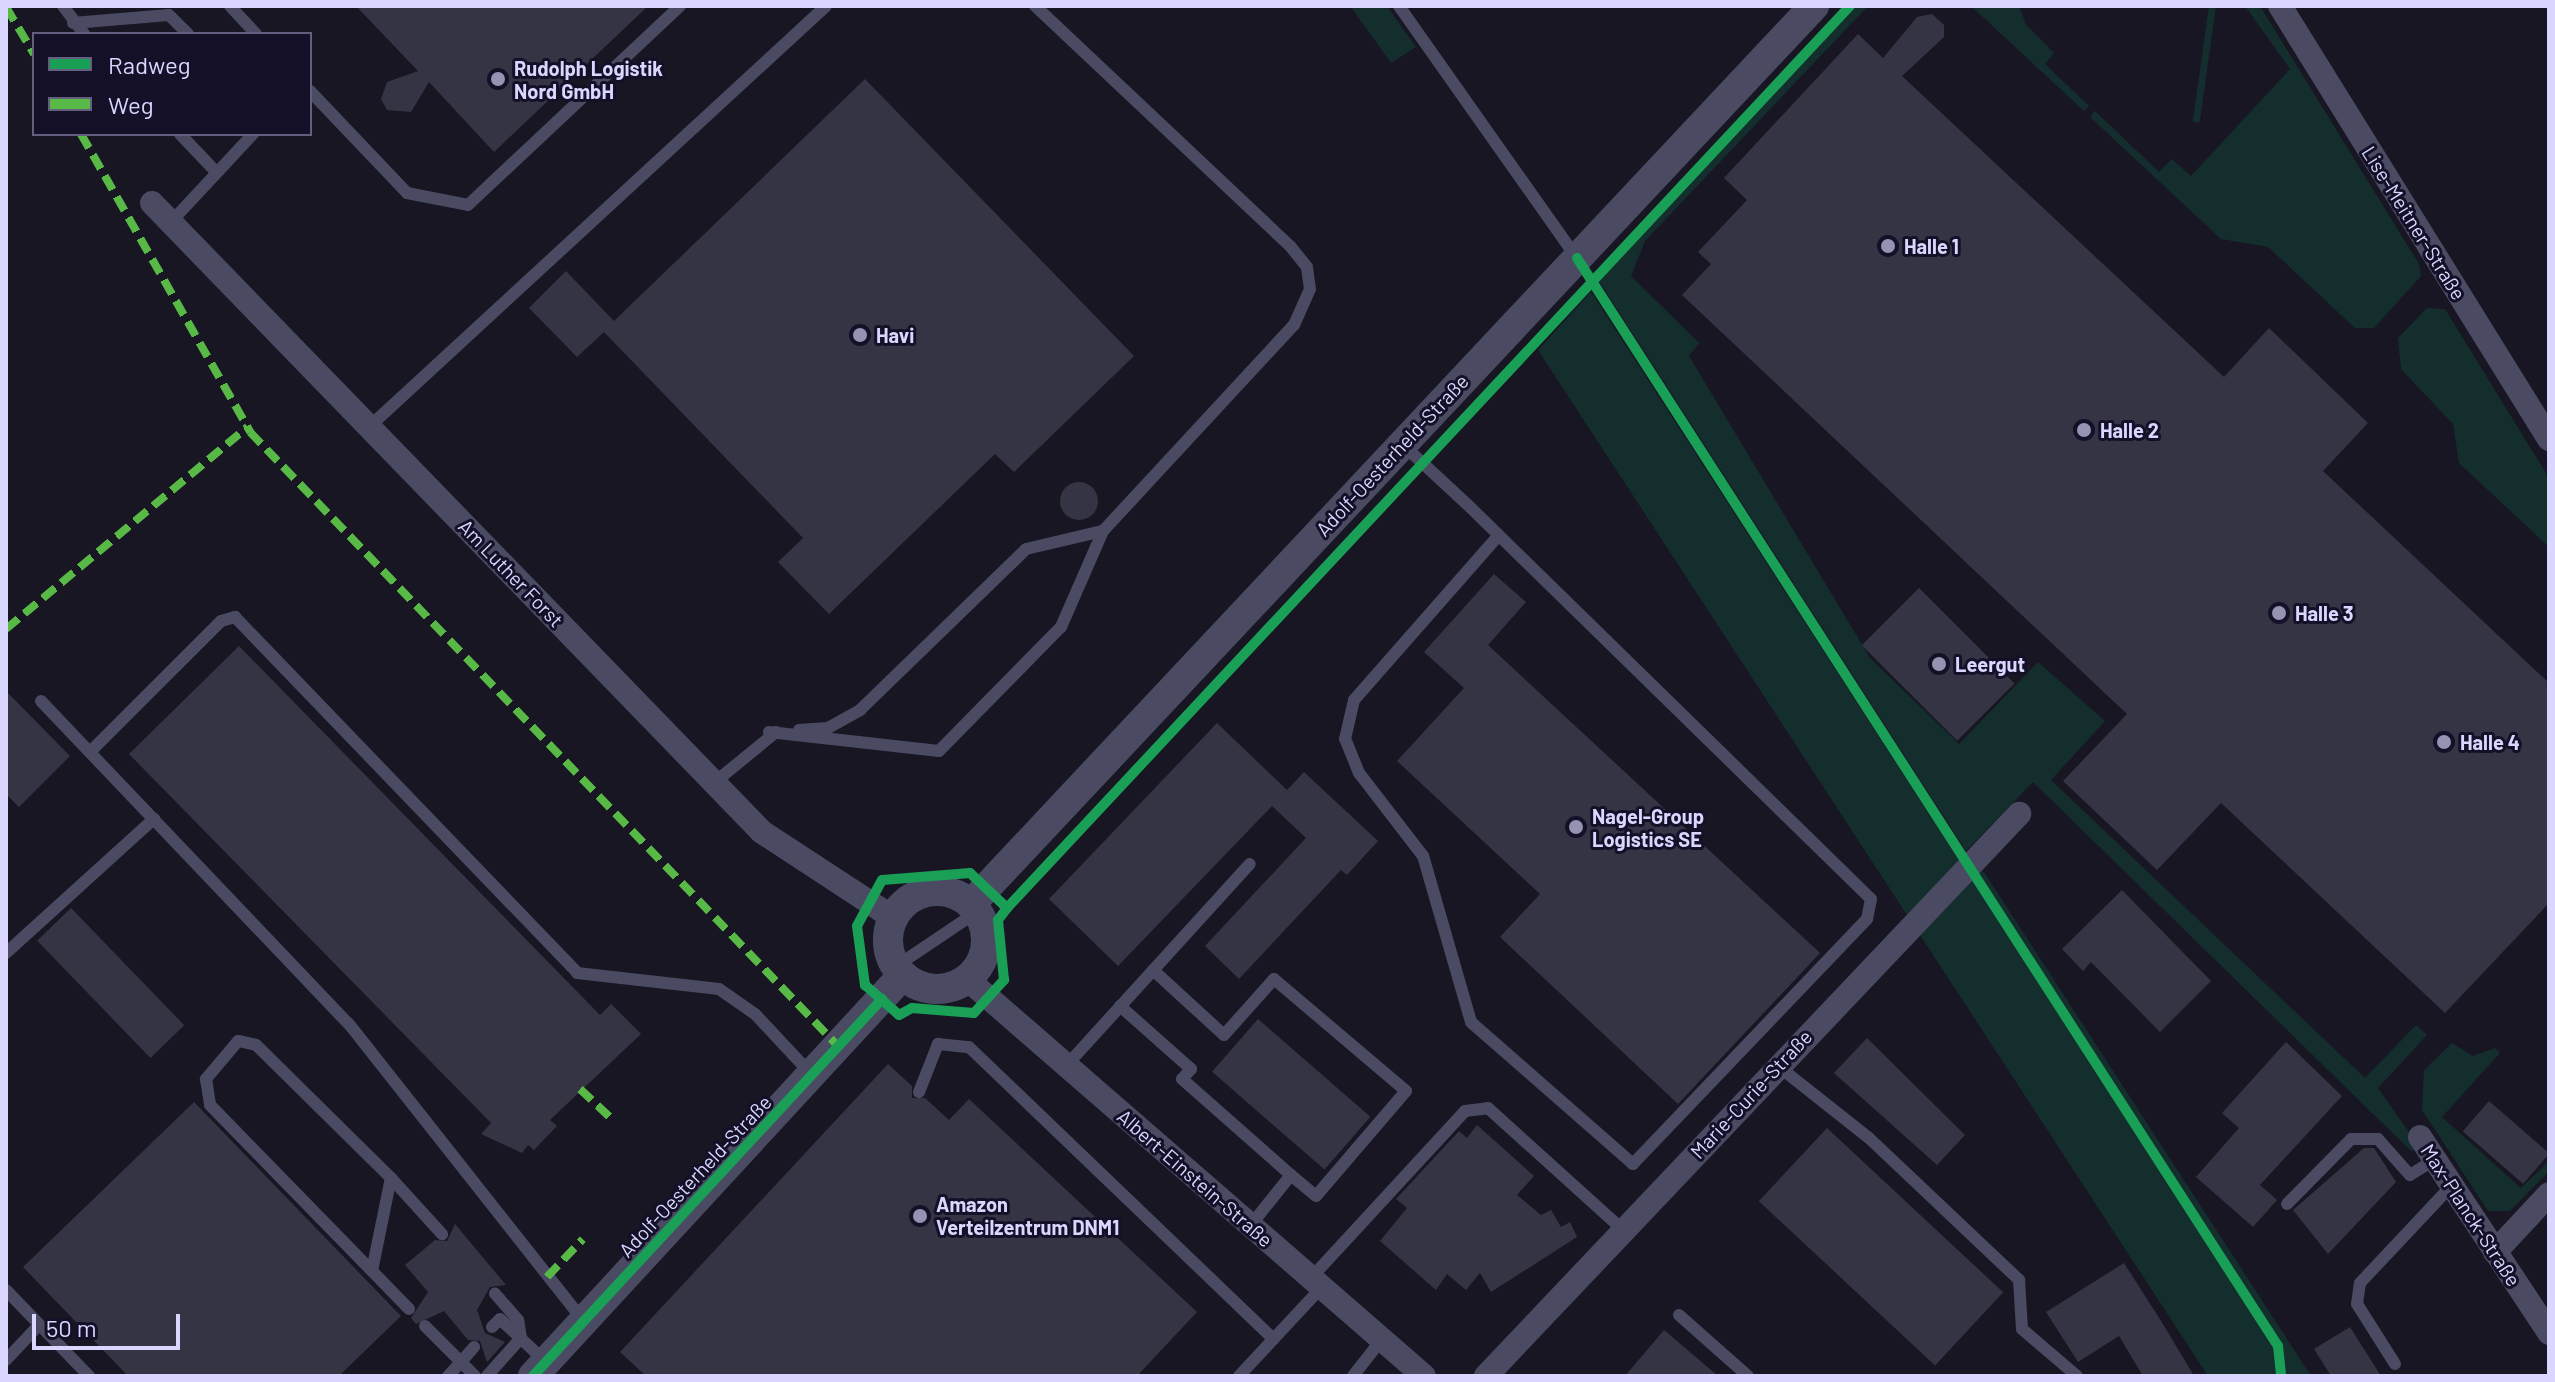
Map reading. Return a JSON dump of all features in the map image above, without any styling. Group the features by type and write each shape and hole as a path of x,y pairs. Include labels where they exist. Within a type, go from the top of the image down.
{"street":[{"name":"Adolf-Oesterheld-Straße","path":"974,908 1402,444 1814,6"},
{"name":"Lise-Meitner-Straße","path":"2284,7 2541,410 2549,439"},
{"name":"Am Luther Forst","path":"152,203 715,782 800,862 892,917"},
{"name":"Marie-Curie-Straße","path":"1486,1376 1777,1065 2019,814"},
{"path":"929,891 974,908 986,939 967,979 943,989 899,972 887,942 892,917 929,891"},
{"name":"Adolf-Oesterheld-Straße","path":"540,1369 812,1075 899,972"},
{"name":"Albert-Einstein-Straße","path":"967,979 1424,1376"},
{"name":"Max-Planck-Straße","path":"2420,1137 2549,1333"},
{"path":"2495,1252 2549,1194"}],"lane":[{"path":"63,6 82,32"},
{"path":"230,6 254,32"},
{"path":"312,93 407,193 468,205 680,6"},
{"path":"369,427 826,6"},
{"path":"769,732 939,751 1061,627 1103,531 1294,325 1310,289 1307,267 1291,247 1035,6"},
{"path":"1399,6 1577,258"},
{"path":"73,23 169,15 186,32"},
{"path":"182,136 216,172"},
{"path":"170,223 251,136"},
{"path":"1402,444 1498,536 1871,899 1867,919 1633,1164 1471,1022 1423,856 1359,773 1345,739 1354,700 1498,536"},
{"path":"715,782 769,732 828,728 860,710 1026,549 1103,531"},
{"path":"90,752 221,621 235,617 577,973 719,989 755,1014 812,1075"},
{"path":"41,701 349,1024 584,1322"},
{"path":"6,953 154,819"},
{"path":"1066,1066 1250,864"},
{"path":"899,972 974,908"},
{"path":"1120,1006 1191,1069 1182,1079 1316,1196 1406,1091 1274,979 1224,1035 1153,970"},
{"path":"409,1309 210,1105 206,1079 238,1041 256,1045 391,1178 442,1234"},
{"path":"919,1092 938,1044 969,1047 1273,1339"},
{"path":"1777,1065 1869,1138 2019,1280 2022,1329 2077,1376"},
{"path":"1239,1376 1273,1339 1449,1124 1476,1109 1488,1108 1513,1127 1623,1230"},
{"path":"2287,1204 2351,1139 2378,1139 2410,1175 2434,1160"},
{"path":"1250,1226 1291,1175"},
{"path":"372,1271 391,1178"},
{"path":"2395,1364 2357,1304 2360,1283 2451,1186"},
{"path":"6,1290 89,1376"},
{"path":"495,1294 518,1320 521,1338"},
{"path":"1679,1315 1748,1376"},
{"path":"492,1327 500,1319 521,1338 540,1369"},
{"path":"6,1360 39,1325"},
{"path":"425,1326 475,1376"},
{"path":"487,1376 521,1338"},
{"path":"1353,1376 1382,1339"},
{"path":"448,1376 474,1347"}],"green space":[{"path":"1350,6 1387,6 1416,47 1391,63"},
{"path":"1855,6 1868,6 1645,241 1631,276 1699,343 1689,356 1870,658 1959,744 2038,662 2105,721 2051,780 2365,1078 2416,1025 2427,1035 2378,1088 2418,1145 2412,1152 2033,782 1966,851 1599,281"},
{"path":"1971,6 2019,6 2026,25 2054,53 2045,64 2089,106 2084,111"},
{"path":"2209,6 2216,7 2200,123 2193,122"},
{"path":"2245,6 2260,6 2419,264 2421,276 2374,328 2355,328 2268,247 2221,239 2090,117 2095,111 2159,172 2172,159 2191,176 2290,69"},
{"path":"1591,292 1956,856 1984,872 2311,1376 2208,1376 1538,350"},
{"path":"2427,308 2445,309 2549,478 2549,547 2459,463 2453,424 2401,369 2398,338"},
{"path":"2452,1043 2473,1056 2495,1048 2500,1053 2442,1117 2521,1188 2549,1161 2549,1171 2510,1211 2488,1211 2422,1110 2424,1070"}],"building":[{"name":"Rudolph Logistik Nord GmbH","path":"356,6 648,6 494,152 429,82 411,112 387,110 381,99 387,82 418,71"},
{"path":"1932,14 1944,25 1944,37 1902,76 2224,377 2269,328 2368,423 2323,471 2549,683 2549,903 2445,1013 2221,803 2157,870 2063,781 2127,714 1682,295 1711,264 1698,252 1747,200 1724,178 1858,34 1883,58 1917,17"},
{"name":"Havi","path":"865,79 1134,356 1014,472 995,454 829,614 778,562 803,538 604,332 577,357 529,308 566,271 614,321"},
{"path":"1079,482 1092,488 1098,501 1092,514 1079,520 1066,514 1060,501 1066,488"},
{"name":"Nagel-Group Logistics SE","path":"1494,574 1526,602 1488,645 1820,953 1678,1104 1500,937 1540,894 1397,761 1464,688 1424,652"},
{"name":"Leergut","path":"1919,588 2014,683 1957,741 1862,645"},
{"path":"239,646 600,1015 611,1004 641,1034 550,1120 557,1126 534,1150 528,1145 522,1153 481,1134 491,1123 129,754"},
{"path":"6,691 70,756 19,807 6,794"},
{"path":"1217,723 1287,790 1304,772 1378,841 1347,875 1341,870 1239,979 1205,946 1306,838 1272,806 1118,966 1049,899"},
{"path":"2122,890 2211,981 2160,1032 2091,962 2083,971 2062,949"},
{"path":"71,908 184,1025 150,1058 37,941"},
{"path":"1258,1019 1370,1117 1325,1170 1212,1072"},
{"path":"1867,1038 1965,1135 1937,1165 1834,1073"},
{"path":"2286,1042 2342,1096 2260,1185 2277,1200 2253,1227 2196,1177 2239,1128 2222,1113"},
{"name":"Amazon Verteilzentrum DNM1","path":"888,1064 912,1086 912,1098 925,1098 949,1120 969,1099 1197,1312 1137,1376 646,1376 620,1352"},
{"path":"2489,1101 2549,1153 2523,1184 2463,1131"},
{"path":"194,1102 401,1316 339,1376 128,1376 23,1267"},
{"path":"1477,1125 1534,1176 1517,1195 1541,1215 1551,1210 1561,1227 1570,1222 1577,1237 1491,1292 1480,1273 1466,1290 1447,1274 1436,1290 1380,1241 1407,1208 1396,1199 1459,1131 1467,1138"},
{"path":"1827,1128 2003,1292 1935,1365 1759,1201"},
{"path":"2364,1148 2374,1148 2396,1182 2328,1254 2293,1210"},
{"path":"455,1224 506,1285 490,1287 477,1310 485,1333 505,1342 487,1362 480,1341 468,1340 444,1311 416,1324 411,1318 428,1292 405,1265 435,1240 447,1241"},
{"path":"2124,1263 2194,1376 2143,1376 2119,1336 2078,1362 2046,1312"},
{"path":"2350,1327 2381,1376 2331,1376 2314,1349"},
{"path":"1664,1330 1718,1376 1625,1376"}],"marked path":[{"path":"6,7 32,51"},
{"path":"82,136 250,432 838,1046"},
{"path":"6,629 248,427"},
{"path":"580,1089 614,1121"},
{"path":"547,1277 583,1239"}],"cycle path":[{"path":"1007,908 970,873 882,880 857,926 865,985 899,1015 912,1008 974,1013 1004,980 998,920 1007,908 1850,6"},
{"path":"1577,258 2278,1346 2281,1376"},
{"path":"533,1376 882,999"}],"place":[{"name":"Rudolph Logistik Nord GmbH","path":"498,79"},
{"name":"Halle 1","path":"1888,246"},
{"name":"Havi","path":"860,335"},
{"name":"Halle 2","path":"2084,430"},
{"name":"Halle 3","path":"2279,613"},
{"name":"Leergut","path":"1939,664"},
{"name":"Halle 4","path":"2444,742"},
{"name":"Nagel-Group Logistics SE","path":"1576,827"},
{"name":"Amazon Verteilzentrum DNM1","path":"920,1216"}]}
